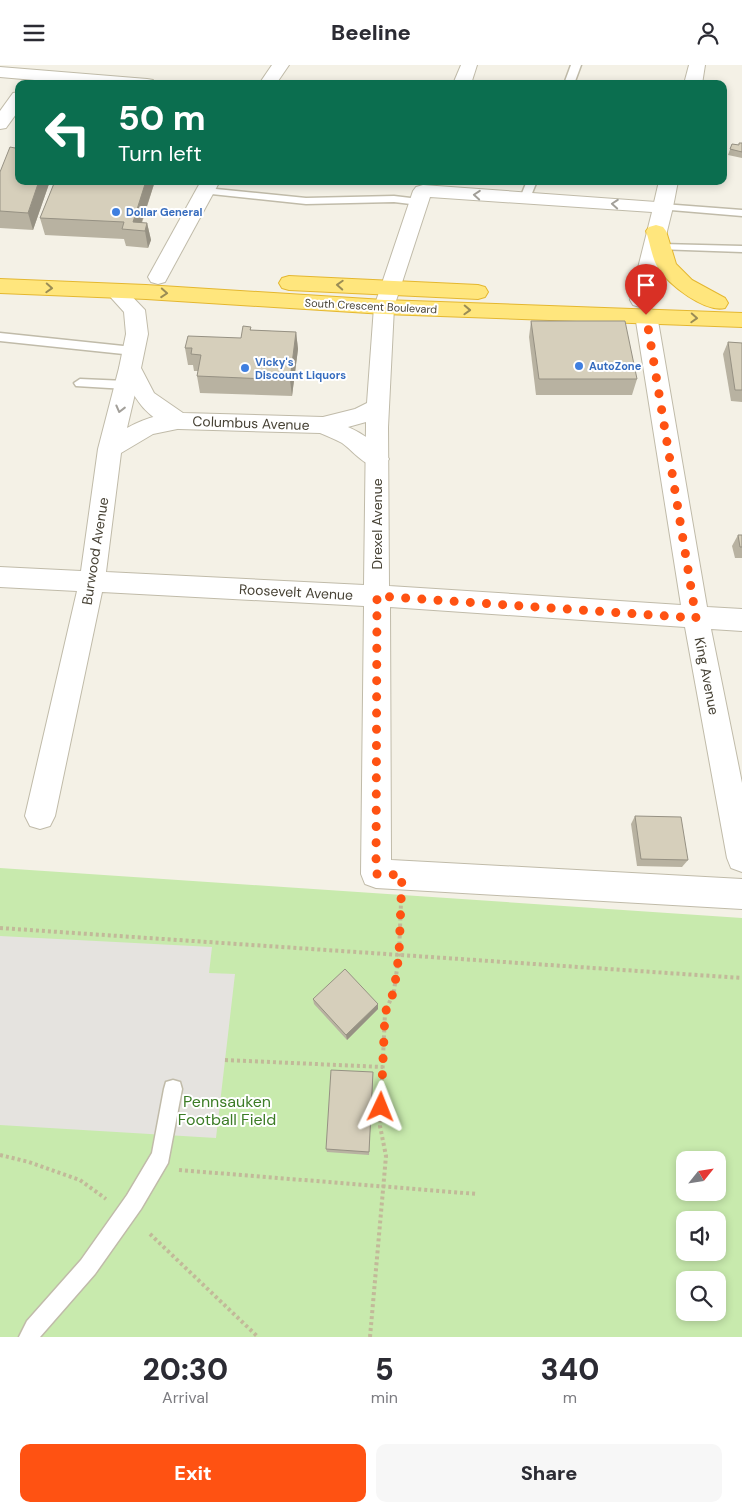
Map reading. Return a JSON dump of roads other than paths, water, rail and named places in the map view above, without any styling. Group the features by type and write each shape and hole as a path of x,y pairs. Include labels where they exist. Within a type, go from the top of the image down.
{"highway":[{"path":"658,239 667,266 676,277 685,285 718,303"},
{"name":"South Crescent Boulevard","path":"0,269 158,277 386,297"},
{"name":"South Crescent Boulevard","path":"0,286 115,291 386,297 643,308 742,320"},
{"name":"South Crescent Boulevard","path":"643,308 718,303 742,305"}],"street":[{"path":"270,80 281,65"},
{"path":"463,80 469,65"},
{"path":"694,80 697,65"},
{"path":"0,72 102,80"},
{"path":"0,125 15,103"},
{"name":"King Avenue","path":"668,185 643,308 696,618 742,858"},
{"path":"158,277 209,186"},
{"path":"423,192 529,190 663,207"},
{"name":"Drexel Avenue","path":"423,192 386,297 377,417 377,596 389,874 742,894"},
{"name":"Burwood Avenue","path":"40,817 92,581 110,449 137,334 134,311 115,291"},
{"path":"130,368 146,398 156,407 179,421"},
{"name":"Columbus Avenue","path":"110,449 147,427 179,421 323,425 348,419 377,417"},
{"name":"Columbus Avenue","path":"323,425 348,437 377,459"},
{"name":"Roosevelt Avenue","path":"0,577 377,596 742,620"}],"lane":[{"path":"570,80 576,65"},
{"path":"209,186 306,201 394,199 423,192"},
{"path":"663,207 742,213"},
{"path":"658,239 742,249"},
{"path":"0,337 130,368"},
{"path":"80,383 130,368"},
{"path":"29,1337 34,1328 88,1267 134,1202 161,1156 173,1089"}],"place":[{"name":"Dollar General","path":"116,212"},
{"name":"AutoZone","path":"579,366"},
{"name":"Vicky's Discount Liquors","path":"245,368"}],"park label":[{"name":"Pennsauken Football Field","path":"227,1110"}]}
